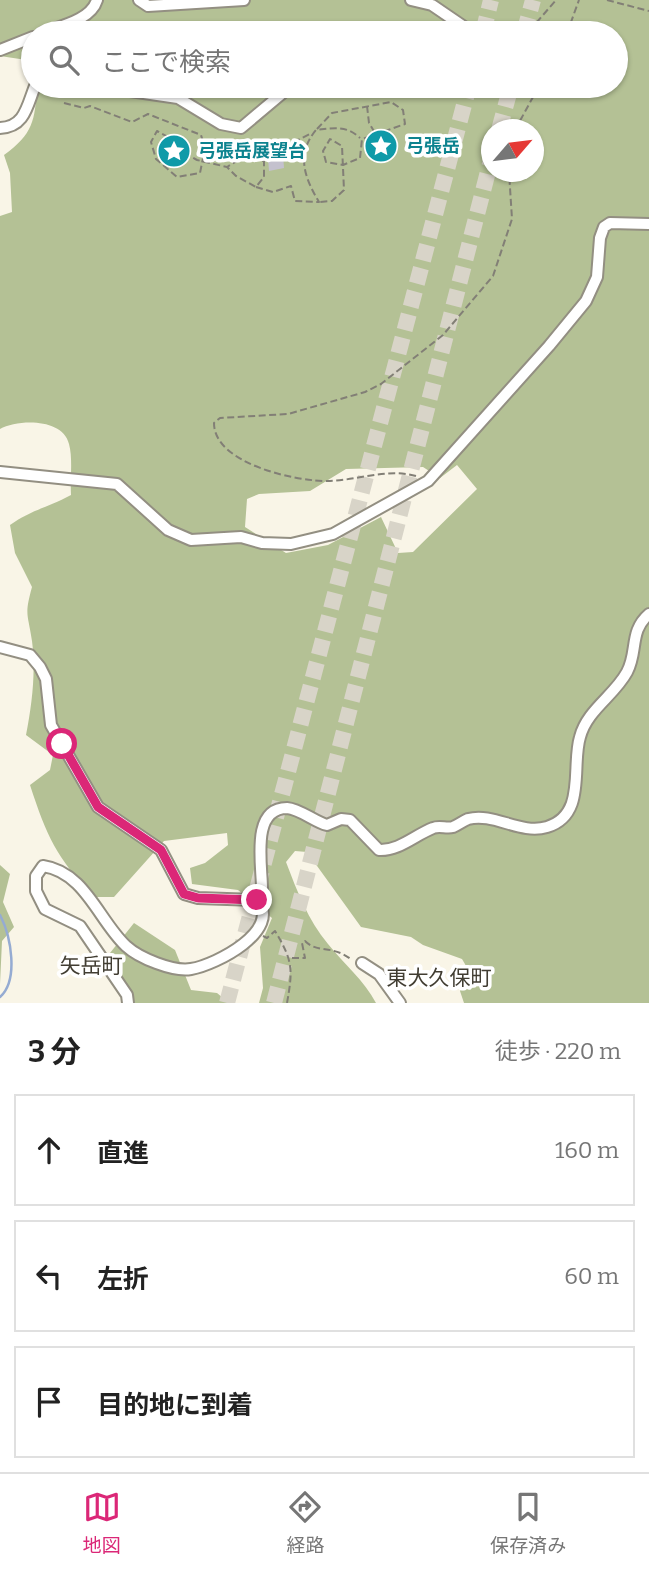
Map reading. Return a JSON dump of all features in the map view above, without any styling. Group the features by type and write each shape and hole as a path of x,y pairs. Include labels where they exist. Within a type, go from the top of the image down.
{"street":[{"path":"73,21 93,10 97,0"},
{"path":"139,0 148,6 244,0"},
{"path":"411,0 432,5 455,21"},
{"path":"0,50 21,42"},
{"path":"0,128 14,127 21,121 30,98"},
{"path":"178,98 221,124 241,128 277,98"},
{"path":"0,472 117,484 168,530 191,540 241,537 262,543 290,544 333,534 428,481 586,300 597,277 600,238 604,227 610,223 649,224"},
{"path":"257,900 262,892 261,832 266,818 275,811 289,808 327,825 341,819 350,820 379,850 388,850 440,825 453,827 466,819 492,819 535,828 548,827 559,820 576,791 580,735 591,714 628,670 633,639 639,625 649,614"},
{"path":"0,647 30,655 40,667 46,678 51,725 98,807 161,850 184,894 198,898 257,900 264,907 264,919 256,933 218,959 190,969 176,968 126,946 102,912 77,885 55,868 43,866 36,876 36,891 45,909 80,926 127,995 128,1003"},
{"path":"362,963 379,974 400,1003"}],"path":[{"path":"538,21 556,0"},
{"path":"572,21 579,0"},
{"path":"607,0 649,11"},
{"path":"521,119 532,98"},
{"path":"319,202 311,188 304,163 305,143 332,113 391,102 403,110 405,124 362,139"},
{"path":"64,103 84,108 90,106 132,122 148,114 201,135 205,148 200,173 177,177 156,159 151,142 157,131 170,138"},
{"path":"367,105 369,123 375,133"},
{"path":"284,147 317,130 351,129 362,139"},
{"path":"184,153 202,162 227,167 256,187 273,192 290,186 295,201 332,201 344,190 342,165 342,146 330,139 323,151 326,162 342,165 360,158 362,139"},
{"path":"227,167 243,157 264,161 264,177 256,187"},
{"path":"428,481 403,474 328,481 264,469 227,452 218,441 214,423 220,418 288,414 365,392 381,384 443,335 494,276 512,219 510,182"},
{"path":"256,933 267,938 275,931 291,958 287,1003"},
{"path":"291,958 305,958 302,943 304,941 310,946 339,949 356,964 362,963"}],"green space":[{"path":"0,0 649,0 649,1003 464,1003 460,991 469,971 462,959 423,945 411,937 361,927 307,852 295,851 286,862 309,915 321,935 360,979 376,1003 259,1003 263,988 260,947 272,918 238,890 192,884 190,868 205,863 228,845 227,833 164,841 114,897 93,897 70,870 54,845 30,785 50,770 53,755 26,735 33,676 32,641 27,614 32,587 15,553 10,525 71,495 69,444 65,435 49,425 28,422 0,429 0,216 12,212 10,173 4,155 21,140 31,126 36,98 628,98 628,21 21,21 21,59 0,56","holes":["457,465 477,489 413,552 398,553 381,517 328,545 286,553 245,527 247,499 259,494 310,491 346,469 423,467 440,478"]},
{"path":"0,865 10,874 3,902 14,927 2,941 0,984"},
{"path":"134,923 175,950 191,990 217,993 229,1003 132,1003 110,953"}],"building":[{"path":"283,154 284,168 269,171 268,157"}],"waterway":[{"path":"0,915 11,958 10,980 0,997"}],"tunnel":[{"path":"486,21 491,0"},
{"path":"527,21 533,0"},
{"path":"227,1003 466,98"},
{"path":"502,119 508,98"},
{"path":"274,1003 485,182"}],"place":[{"name":"弓張岳","path":"381,146"},
{"name":"弓張岳展望台","path":"174,151"}],"district":[{"name":"矢岳町","path":"91,966"},
{"name":"東大久保町","path":"439,978"}],"route":[{"path":"62,744 98,807 161,850 184,894 198,898 257,900"}]}
